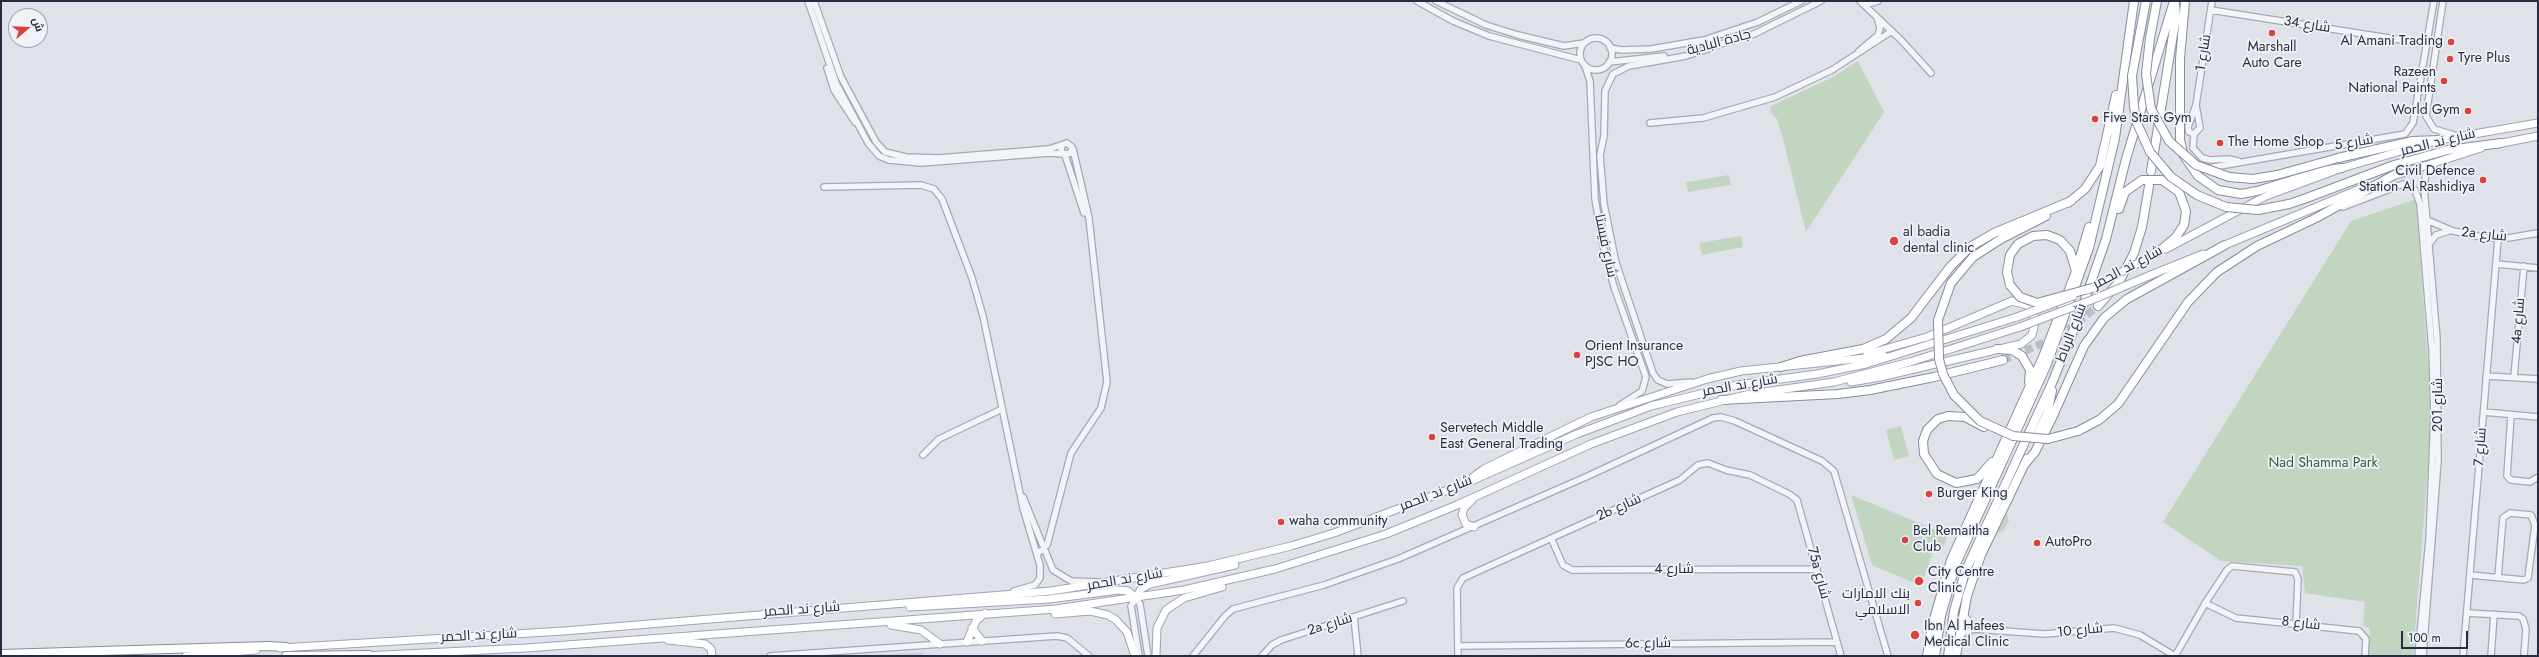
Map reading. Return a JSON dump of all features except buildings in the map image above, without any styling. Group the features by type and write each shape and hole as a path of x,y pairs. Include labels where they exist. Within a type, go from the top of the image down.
{"highway":[{"name":"شارع الرباط","path":"1935,656 1941,616 1955,566 2047,364 2077,286 2102,195 2118,123 2123,70 2134,1"},
{"path":"2146,1 2132,76 2134,107 2147,145 2171,177 2197,195 2226,207 2258,210 2282,206 2394,165 2448,150 2501,143"},
{"path":"2157,1 2150,38 2146,74 2151,109 2169,141 2196,165 2229,177 2253,179 2277,175 2338,158 2413,142 2439,140"},
{"name":"شارع الرباط","path":"1948,656 1954,612 1965,572 2052,383 2080,314 2106,239 2126,159 2174,1"},
{"path":"2151,171 2164,76 2176,16 2174,1"},
{"path":"2185,1 2180,53 2180,140 2184,156 2198,176 2210,186 2233,193 2257,191 2325,170 2342,168"},
{"path":"2123,70 2100,166 2088,186 2071,201 1992,244 1973,257 1956,276 1944,297 1938,320 1938,351 1944,374 1954,395 1974,416 1994,428 2013,436 2034,439 2055,438 2078,431 2099,420 2118,404 2182,310 2209,280 2247,252 2316,218 2394,175"},
{"path":"2106,239 2122,198 2130,187 2142,180 2162,180 2174,187 2183,198 2186,218 2176,237 2157,253"},
{"path":"2098,306 2119,282 2134,253 2142,227 2149,186"},
{"path":"1927,656 1932,626 1951,560 2025,398 2075,274 2092,216 2102,195"},
{"path":"1781,367 1800,361 1859,350 1886,339 1911,318 1950,267 1970,248 1994,233 2071,201"},
{"path":"2075,274 2073,255 2064,243 2052,236 2038,235 2025,239 2012,251 2007,267 2010,285 2020,297 2037,303 2092,288"},
{"path":"2025,464 2034,452 2052,418 2084,346 2104,318 2128,299 2224,245"},
{"path":"1997,349 2016,351 2027,362 2030,374 2025,398"},
{"path":"1721,400 1731,401 1870,390 1934,377 2003,360"},
{"path":"1956,656 1963,613 1981,555 2025,464 2047,414 2052,383"},
{"path":"1994,428 1985,427 1965,417 1955,415 1938,419 1927,430 1924,441 1924,454 1929,466 1937,474 1956,483 1977,479 1984,473 2008,436"},
{"path":"1,654 268,646 286,647"},
{"path":"286,656 369,656"}],"main road":[{"name":"شارع ند الحمر","path":"186,656 286,647 564,630 986,596 1105,584 1208,566 1291,546 1334,533 1469,482 1577,434 1651,406 1727,387 1846,369 1906,353 2017,317 2092,288 2266,196 2342,168 2439,140 2538,123"},
{"name":"شارع ند الحمر","path":"362,656 658,638 879,623 985,613 1020,612 1136,598 1240,578 1356,544 1404,527 1616,433 1677,412 1721,400 1764,391 1834,382 1910,362 2020,327 2094,299 2394,175 2439,160 2501,143 2538,136"},
{"path":"1834,382 1880,377 2021,344 2032,335 2036,319 2027,305 2018,301 2009,302 1927,337 1838,361"},
{"path":"1469,482 1484,469 1539,441 1617,407 1707,379 1741,371 1906,353"},
{"path":"1474,497 1464,508 1462,515 1466,524 1474,527"},
{"path":"860,606 880,609 1024,600 1119,590 1128,591 1136,598 1141,589 1150,584 1215,570 1275,554 1291,546"},
{"path":"1156,656 1157,628 1163,615 1170,606 1184,598 1219,588 1240,578"},
{"path":"1020,612 1029,615 1090,611 1108,615 1116,620 1127,632 1135,656"},
{"path":"967,642 972,628 978,618 985,613"},
{"path":"879,623 916,629 940,644"},
{"path":"972,628 982,641"},
{"path":"658,638 705,644 711,650 712,656"},
{"path":"426,656 434,652"}],"street":[{"path":"808,1 826,58 836,83 868,144 875,153 884,159 921,163 1064,155 1070,154 1073,149"},
{"path":"814,1 830,50 855,103 878,146 885,152 893,155 939,158 1049,149 1068,143 1073,149 1087,208 1107,373 1106,392 1101,408 1071,453 1044,550 1037,554"},
{"path":"1417,1 1453,21 1489,36 1581,60"},
{"path":"1436,1 1486,25 1518,35 1564,46 1584,43 1590,39 1598,38 1605,41 1610,48 1609,62 1598,69 1585,66 1581,60 1580,51 1584,43"},
{"name":"جادة البادية","path":"1610,48 1622,50 1651,49 1704,40 1758,22 1801,1"},
{"name":"جادة البادية","path":"1609,62 1708,49 1759,32 1821,1"},
{"path":"1861,2 1878,1"},
{"name":"شارع 1","path":"2196,105 2212,1"},
{"name":"شارع 5","path":"2180,140 2190,158 2200,165 2213,168 2238,162 2405,134 2413,123 2434,1"},
{"path":"2443,1 2426,116 2434,129 2459,137"},
{"path":"1861,2 1892,31 1931,73"},
{"name":"شارع 34","path":"2211,10 2427,44"},
{"path":"1855,57 1878,35 1880,28 1877,17"},
{"path":"1650,123 1696,119 1758,103 1804,85 1855,57 1892,31"},
{"name":"شارع فيستا","path":"1707,379 1670,385 1658,380 1653,373 1620,280 1608,233 1600,155 1604,136 1605,91 1613,74 1625,68 1686,56 1708,49"},
{"name":"شارع فيستا","path":"1585,66 1590,81 1595,199 1609,269 1645,374 1646,384 1640,393 1617,407"},
{"path":"2194,134 2189,132 2188,127 2196,105"},
{"path":"2196,105 2200,128 2194,134 2193,148 2202,158 2210,160 2229,159 2238,162"},
{"path":"1062,145 1061,151 1064,155 1091,238"},
{"name":"شارع 201","path":"2423,656 2436,513 2439,409 2437,330 2424,187 2426,173 2439,160"},
{"path":"824,187 921,184 930,187 940,195 978,297 1028,529 1037,554 1041,573 1035,585 986,596"},
{"path":"2316,218 2398,184 2407,185 2414,190 2424,187"},
{"name":"شارع 201","path":"2414,190 2420,204 2433,379 2433,461 2429,540 2418,656"},
{"name":"2a شارع","path":"2427,220 2453,232"},
{"name":"2a شارع","path":"2429,245 2438,233 2453,232 2498,239 2538,233"},
{"name":"شارع 7","path":"2463,656 2498,239"},
{"path":"2496,264 2538,268"},
{"name":"4a شارع","path":"2514,377 2524,266"},
{"path":"1631,335 1640,338"},
{"path":"2486,376 2538,379"},
{"path":"923,455 939,439 1002,409"},
{"path":"2484,412 2538,417"},
{"path":"2511,415 2507,476 2514,480 2530,482 2538,477"},
{"path":"1193,656 1225,616 1233,609 1359,573 1474,527 1713,418 1728,418 1826,464 1834,471 1888,656"},
{"name":"2b شارع","path":"1458,646 1457,588 1464,578 1683,479 1695,467 1705,463 1715,464 1726,470 1750,475 1789,494"},
{"path":"1021,493 1053,570 1064,578 1105,584"},
{"name":"75a شارع","path":"1789,494 1800,506 1841,656"},
{"path":"2470,575 2524,580 2530,575 2535,521 2530,515 2510,513 2503,518 2498,577"},
{"name":"شارع 4","path":"1551,538 1563,565 1572,570 1817,569"},
{"path":"2173,655 2227,570 2236,565 2294,572 2298,579 2295,624"},
{"path":"1139,656 1131,606 1136,598 1140,604 1148,656"},
{"name":"2a شارع","path":"1266,655 1281,640 1403,601"},
{"name":"شارع 8","path":"2206,602 2216,610 2236,618 2359,631 2366,639 2365,656"},
{"path":"2467,612 2519,616 2523,619 2526,629 2524,656"},
{"path":"1963,613 1971,624 1979,630"},
{"path":"2491,656 2494,614"},
{"path":"1354,617 1358,656"},
{"name":"شارع 10","path":"1958,640 1965,632 1979,630 2045,634 2114,628 2140,635 2173,655"},
{"path":"770,656 811,655 940,644 1062,636 1089,656"},
{"name":"6c شارع","path":"1458,646 1837,642"},
{"path":"1458,646 1458,656"}],"shaded area":[{"path":"923,652 923,656 864,656"}],"green space":[{"path":"1858,61 1884,112 1806,232 1783,139 1777,119 1770,112 1771,106 1833,77"},
{"path":"1729,175 1731,185 1688,192 1686,182"},
{"name":"Nad Shamma Park","path":"2416,199 2432,417 2413,656 2368,656 2370,629 2363,625 2365,602 2305,593 2302,566 2221,561 2163,522 2351,221"},
{"path":"1741,236 1743,247 1702,255 1699,243"},
{"path":"1901,426 1909,456 1894,460 1886,430"},
{"name":"Bel Remaitha Club","path":"1851,495 1948,535 1942,550 1935,546 1921,586 1872,565"},
{"path":"2006,512 2009,521 2003,531 1996,533"}],"tunnel":[{"path":"2003,360 2060,336 2098,306"}],"place":[{"name":"Marshall Auto Care","path":"2272,33"},
{"name":"Al Amani Trading","path":"2451,42"},
{"name":"Tyre Plus","path":"2450,59"},
{"name":"Razeen National Paints","path":"2444,81"},
{"name":"World Gym","path":"2468,111"},
{"name":"Five Stars Gym","path":"2095,119"},
{"name":"The Home Shop","path":"2220,143"},
{"name":"Civil Defence Station Al Rashidiya","path":"2483,180"},
{"name":"al badia dental clinic","path":"1894,241"},
{"name":"Orient Insurance PJSC HO","path":"1577,355"},
{"name":"Servetech Middle East General Trading","path":"1432,437"},
{"name":"Burger King","path":"1929,494"},
{"name":"waha community","path":"1281,522"},
{"name":"Bel Remaitha Club","path":"1905,540"},
{"name":"AutoPro","path":"2037,543"},
{"name":"City Centre Clinic","path":"1919,581"},
{"name":"بنك الامارات الاسلامي","path":"1918,603"},
{"name":"Ibn Al Hafees Medical Clinic","path":"1915,635"}]}
